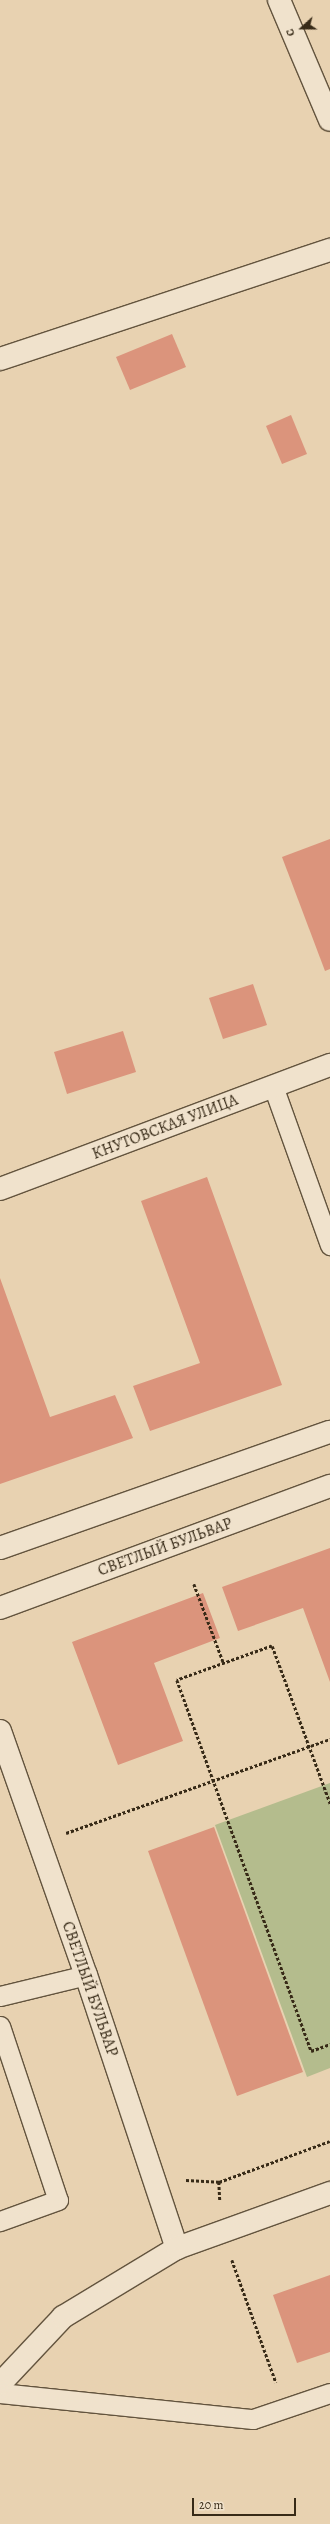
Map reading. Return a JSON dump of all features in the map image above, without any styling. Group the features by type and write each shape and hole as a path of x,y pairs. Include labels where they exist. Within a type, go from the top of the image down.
{"street":[{"path":"279,0 330,120"},
{"path":"0,359 330,250"},
{"name":"КНУТОВСКАЯ УЛИЦА","path":"0,1189 330,1064"},
{"path":"0,1548 330,1432"},
{"name":"СВЕТЛЫЙ БУЛЬВАР","path":"0,1608 330,1486"},
{"name":"СВЕТЛЫЙ БУЛЬВАР","path":"0,1731 86,1974 177,2248"},
{"path":"0,2384 63,2317 177,2248 330,2194"}],"lane":[{"path":"273,1086 330,1245"},
{"path":"0,1996 86,1974"},
{"path":"0,2026 58,2200 0,2221"},
{"path":"0,2393 253,2419 330,2393"}],"path":[{"path":"194,1584 224,1664"},
{"path":"330,1804 272,1646 177,1680 311,2051 330,2044"},
{"path":"39,1842 330,1739"},
{"path":"154,2179 219,2182 330,2141"},
{"path":"219,2182 222,2232 285,2408"}],"green space":[{"path":"330,1783 330,2068 307,2077 215,1825"}],"building":[{"path":"172,334 186,367 130,390 116,357"},
{"path":"291,415 307,454 282,464 266,426"},
{"path":"330,839 330,969 325,971 282,857"},
{"path":"253,984 267,1025 223,1039 209,998"},
{"path":"123,1031 136,1072 67,1094 54,1052"},
{"path":"207,1177 282,1385 150,1431 133,1386 200,1363 141,1201"},
{"path":"0,1278 50,1417 115,1395 133,1438 0,1484"},
{"path":"330,1548 330,1682 303,1608 238,1631 222,1587"},
{"path":"203,1593 220,1638 154,1663 183,1741 118,1765 72,1642"},
{"path":"214,1827 303,2072 237,2096 148,1851"},
{"path":"330,2275 330,2352 297,2363 273,2295"}]}
